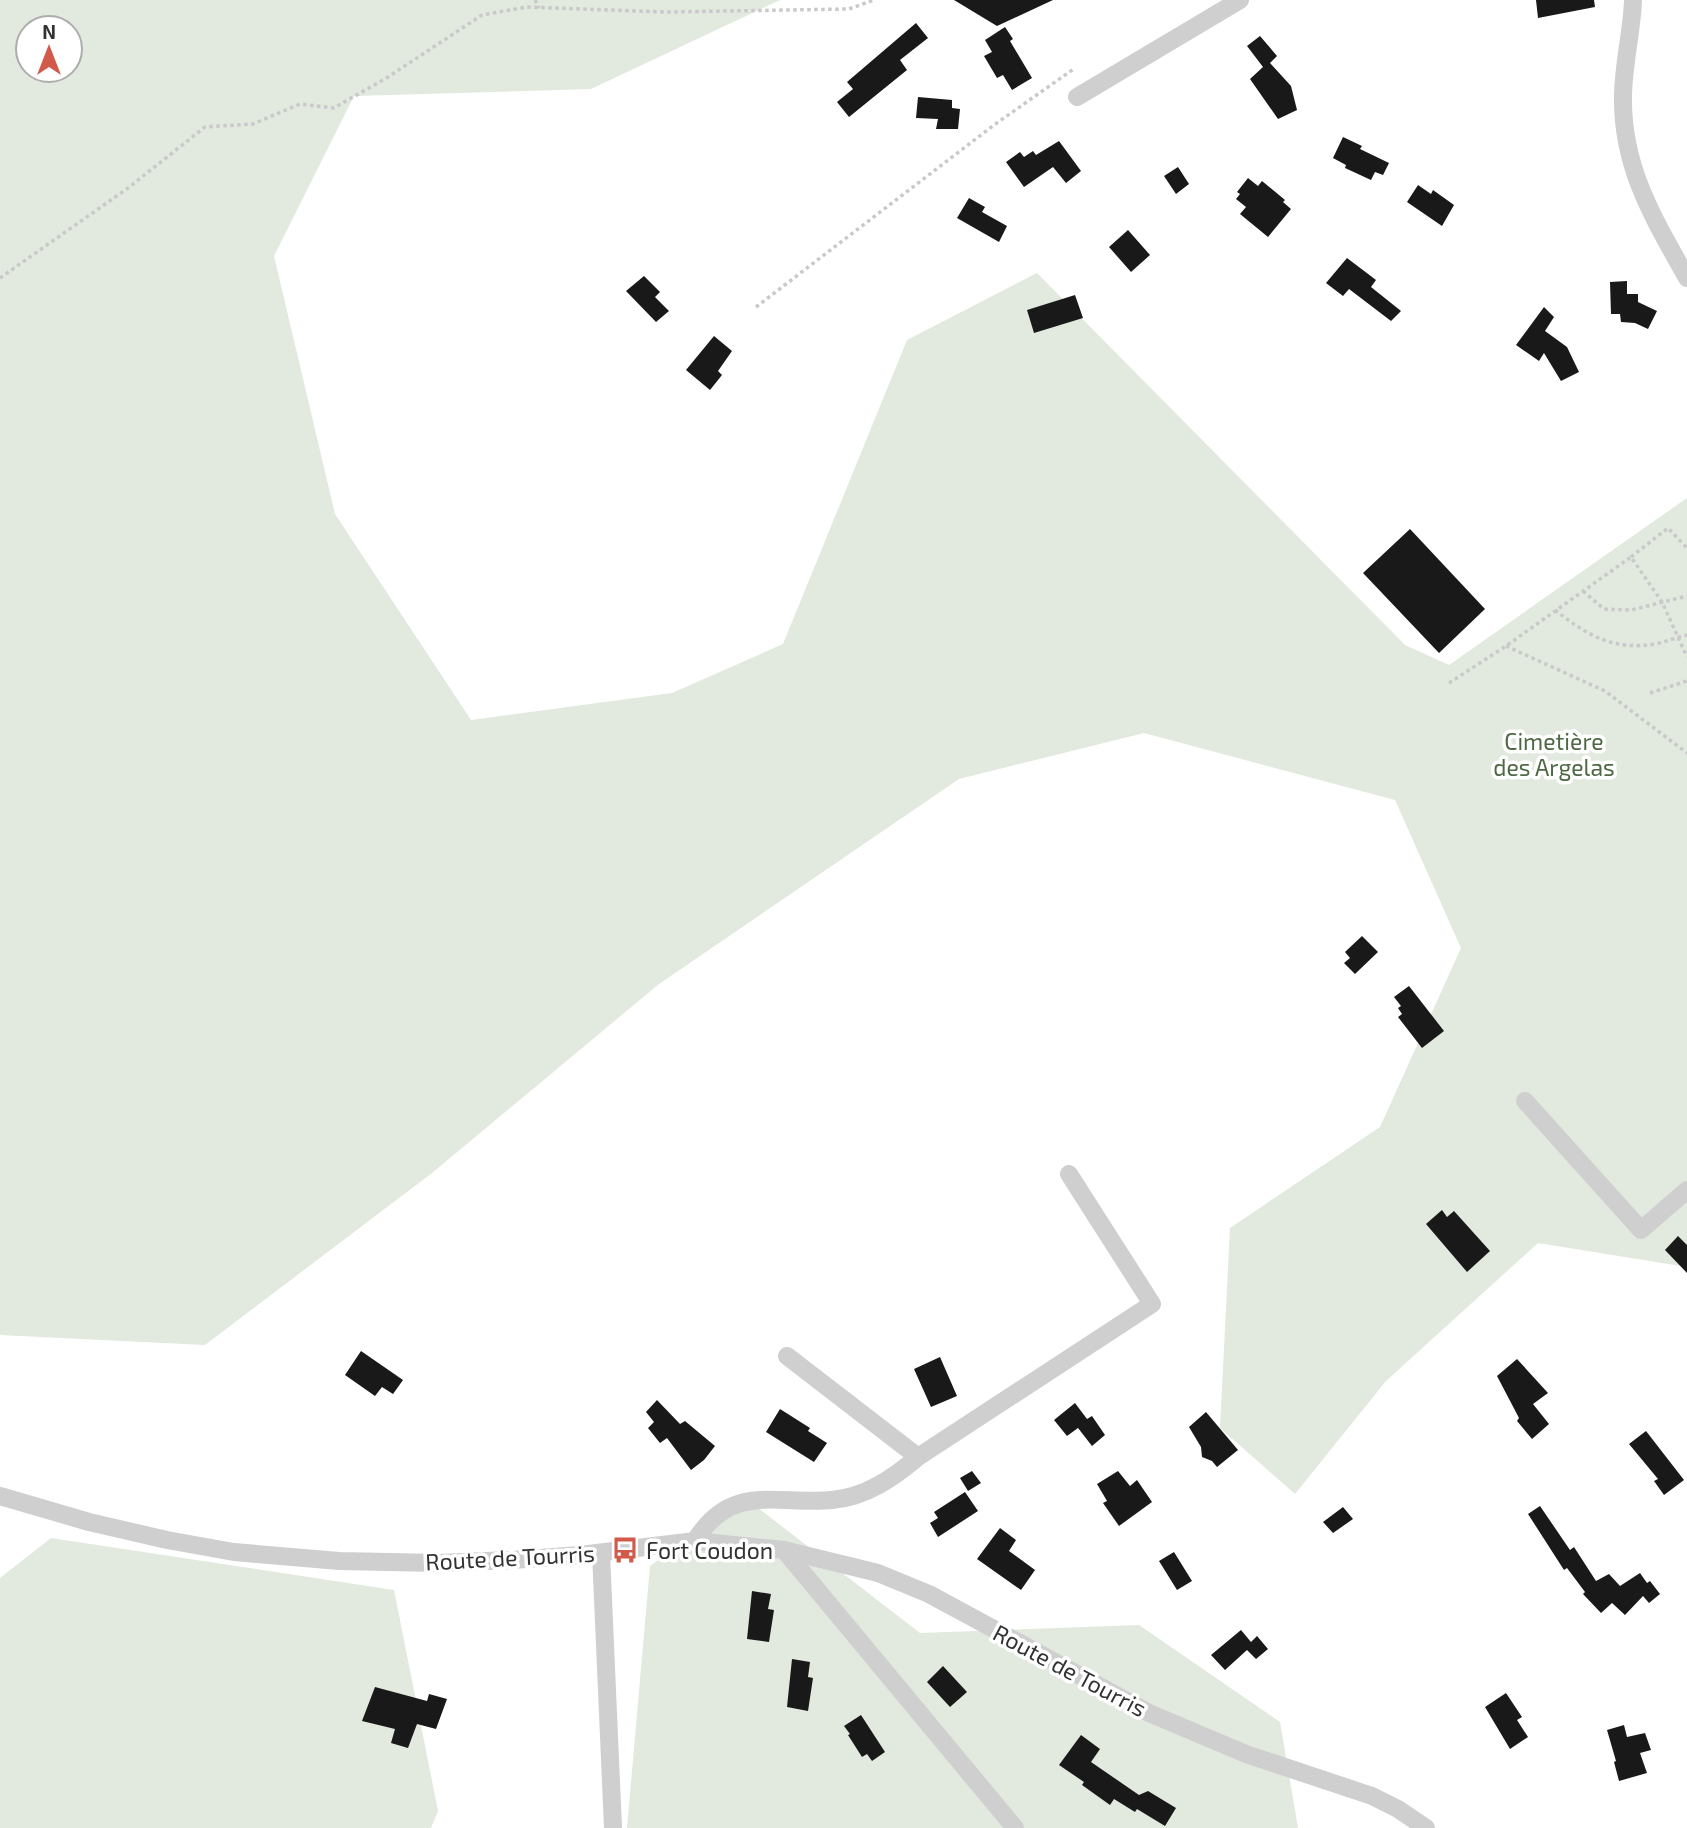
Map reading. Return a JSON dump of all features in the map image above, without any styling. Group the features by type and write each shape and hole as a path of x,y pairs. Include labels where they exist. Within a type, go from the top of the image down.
{"street":[{"path":"1077,97 1240,0"},
{"path":"1633,0 1623,95 1624,130 1631,164 1645,201 1687,278"},
{"path":"1525,1101 1641,1230 1687,1190"},
{"path":"695,1541 705,1525 726,1510 745,1502 765,1498 832,1500 868,1491 1152,1304 1069,1174"},
{"path":"787,1356 918,1457"},
{"name":"Route de Tourris","path":"0,1496 89,1522 234,1552 340,1561 438,1563 513,1560 601,1553 695,1541 784,1550 878,1573 929,1594 1149,1713 1247,1754 1372,1796 1426,1828"},
{"path":"784,1550 1015,1828"},
{"path":"601,1553 613,1828"}],"path":[{"path":"535,0 539,8"},
{"path":"0,278 128,188 205,127 253,124 300,104 334,108 388,77 482,15 527,7 667,12 849,9 874,0"},
{"path":"756,307 994,125 1075,68"},
{"path":"1449,683 1506,646 1668,528 1687,548"},
{"path":"1631,557 1662,602 1687,657"},
{"path":"1583,591 1604,609 1631,610 1687,596"},
{"path":"1555,610 1583,632 1620,646 1656,644 1687,635"},
{"path":"1506,646 1605,691 1687,753"},
{"path":"1650,693 1687,681"}],"green space":[{"name":"Cimetière des Argelas","path":"0,0 780,0 591,89 354,96 274,256 335,514 471,720 672,693 783,644 907,340 1037,273 1405,645 1449,665 1687,498 1687,1267 1538,1243 1386,1381 1295,1494 1220,1428 1230,1228 1380,1127 1461,948 1395,800 1144,733 959,779 659,984 432,1173 205,1345 0,1335"},
{"path":"744,1497 920,1633 1139,1625 1280,1722 1298,1828 627,1828 650,1566"},
{"path":"51,1538 394,1590 438,1811 431,1828 0,1828 0,1578"}],"building":[{"path":"954,0 1053,0 997,26"},
{"path":"1536,0 1594,0 1595,7 1538,18"},
{"path":"916,23 928,38 900,60 907,70 849,117 837,102 853,89 847,82"},
{"path":"1005,27 1013,39 1010,41 1032,78 1012,90 1003,75 997,78 984,56 992,52 985,40"},
{"path":"1260,36 1277,56 1270,63 1291,86 1297,110 1278,119 1250,79 1263,67 1247,46"},
{"path":"918,97 952,100 952,108 960,109 958,129 936,129 938,119 916,118"},
{"path":"1343,137 1389,163 1383,175 1375,172 1371,180 1345,168 1346,165 1333,158"},
{"path":"1059,141 1081,171 1066,183 1053,167 1024,187 1006,162 1020,152 1024,157 1033,151 1036,155"},
{"path":"1178,167 1189,184 1176,194 1164,176"},
{"path":"1248,178 1258,186 1262,181 1285,200 1283,202 1291,209 1268,237 1240,214 1246,207 1236,199 1240,194 1237,192"},
{"path":"1418,185 1431,194 1433,190 1454,205 1442,226 1407,202"},
{"path":"969,198 985,207 982,212 1007,226 999,242 957,218"},
{"path":"1128,230 1150,255 1131,272 1109,247"},
{"path":"1347,258 1376,280 1371,287 1401,311 1391,321 1349,289 1343,296 1326,283"},
{"path":"644,276 660,292 655,297 669,311 656,322 626,291"},
{"path":"1627,281 1627,294 1638,294 1638,302 1657,311 1648,329 1635,323 1621,322 1620,314 1611,314 1610,282"},
{"path":"1075,295 1083,318 1034,333 1027,310"},
{"path":"1544,307 1554,317 1545,331 1567,347 1579,372 1561,381 1544,353 1539,361 1516,345"},
{"path":"714,336 732,351 718,371 722,375 710,390 686,370"},
{"path":"1410,529 1485,609 1439,653 1363,573"},
{"path":"1362,936 1378,952 1355,974 1344,963 1350,958 1345,952"},
{"path":"1409,986 1444,1031 1422,1048 1398,1017 1402,1014 1398,1008 1401,1006 1394,997"},
{"path":"1442,1210 1447,1217 1454,1211 1490,1251 1467,1272 1426,1224"},
{"path":"1678,1236 1687,1245 1687,1273 1665,1250"},
{"path":"361,1351 403,1380 393,1394 382,1387 375,1396 345,1375"},
{"path":"940,1357 957,1396 931,1407 914,1369"},
{"path":"1517,1359 1548,1393 1533,1404 1549,1424 1532,1439 1517,1421 1519,1418 1497,1376"},
{"path":"657,1400 680,1424 685,1421 715,1446 704,1460 691,1470 667,1438 660,1443 648,1428 654,1422 646,1412"},
{"path":"1075,1403 1087,1419 1092,1416 1105,1435 1092,1446 1078,1428 1067,1436 1054,1420"},
{"path":"780,1409 810,1428 808,1431 827,1443 814,1462 766,1432"},
{"path":"1206,1412 1238,1450 1217,1467 1212,1461 1202,1457 1201,1447 1189,1427"},
{"path":"1646,1431 1684,1480 1664,1495 1654,1481 1658,1479 1629,1444"},
{"path":"972,1471 981,1483 968,1491 960,1478"},
{"path":"1118,1471 1130,1486 1137,1480 1152,1502 1119,1526 1103,1503 1107,1501 1097,1484"},
{"path":"965,1492 978,1511 938,1537 930,1523 938,1518 934,1512"},
{"path":"1540,1506 1570,1550 1574,1547 1596,1581 1609,1574 1620,1586 1640,1573 1660,1594 1649,1603 1643,1596 1625,1615 1612,1603 1601,1613 1583,1594 1585,1592 1567,1568 1564,1570 1528,1514"},
{"path":"1343,1507 1353,1519 1333,1533 1323,1522"},
{"path":"1000,1528 1016,1540 1009,1551 1035,1570 1021,1590 977,1559"},
{"path":"1174,1552 1192,1581 1177,1590 1159,1561"},
{"path":"752,1591 771,1594 768,1609 774,1610 769,1642 747,1639"},
{"path":"1241,1630 1251,1642 1257,1636 1268,1649 1256,1659 1247,1650 1225,1670 1211,1655"},
{"path":"792,1659 810,1662 808,1677 813,1678 808,1711 787,1707"},
{"path":"943,1666 967,1692 950,1707 927,1682"},
{"path":"375,1687 427,1701 429,1694 447,1699 436,1729 417,1724 408,1748 391,1743 395,1729 362,1721"},
{"path":"1506,1693 1522,1717 1517,1720 1528,1737 1510,1749 1485,1707"},
{"path":"861,1715 885,1752 872,1761 867,1754 862,1757 844,1726"},
{"path":"1624,1725 1627,1737 1645,1733 1651,1750 1640,1753 1647,1773 1619,1781 1607,1730"},
{"path":"1081,1735 1100,1749 1091,1762 1139,1795 1148,1791 1176,1808 1165,1826 1114,1799 1110,1805 1059,1765"}],"place":[{"name":"Fort Coudon","path":"625,1550"}]}
